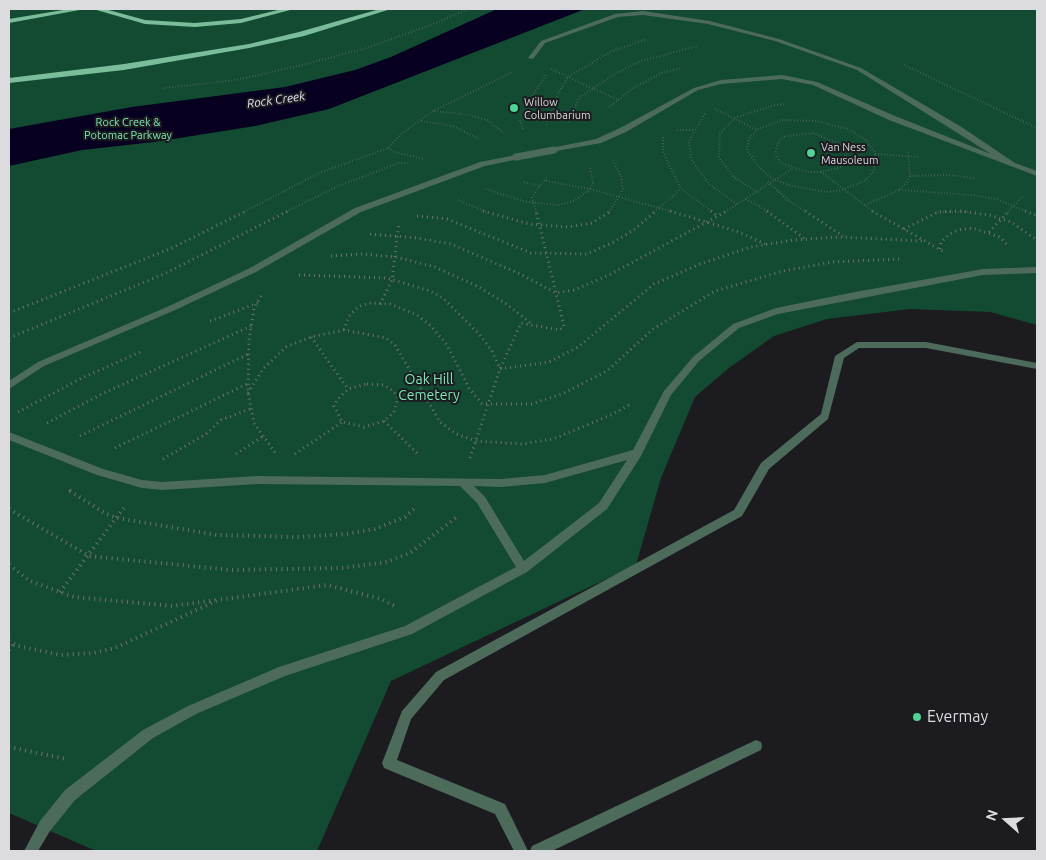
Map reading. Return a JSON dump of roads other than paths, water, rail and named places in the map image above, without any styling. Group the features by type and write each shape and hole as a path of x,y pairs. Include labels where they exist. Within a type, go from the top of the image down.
{"main road":[{"path":"9,21 81,9"},
{"path":"97,9 133,20 162,24 218,24 240,21 290,9"},
{"path":"9,81 124,67 248,46 301,34 387,9"}],"lane":[{"path":"532,58 543,42 617,15 643,13 708,22 777,40 859,68 1012,164"},
{"path":"9,386 41,364 170,309 253,270 345,216 483,164 598,141 623,130 696,89 721,82 782,77 815,83 892,118 1037,174"},
{"path":"31,851 45,826 70,795 148,734 192,710 284,670 408,630 523,569 603,506 637,453 667,393 696,359 736,326 776,311 971,274 1023,269 1037,270"},
{"path":"521,851 500,809 390,763 406,715 440,676 738,513 765,466 825,416 840,356 857,345 926,345 1037,366"},
{"path":"14,437 83,465 139,483 162,486 257,480 501,483 545,479 637,453"},
{"path":"462,482 481,500 523,569"},
{"path":"537,851 756,746"}],"water":[{"name":"Rock Creek","path":"497,9 585,9 329,109 255,126 154,142 82,150 9,166 9,129 132,107 285,87 355,70 391,57"}],"place":[{"name":"Willow Columbarium","path":"514,108"},
{"name":"Van Ness Mausoleum","path":"811,153"},
{"name":"Evermay","path":"917,717"}],"park label":[{"name":"Rock Creek & Potomac Parkway","path":"128,128"},
{"name":"Oak Hill Cemetery","path":"429,388"}]}
